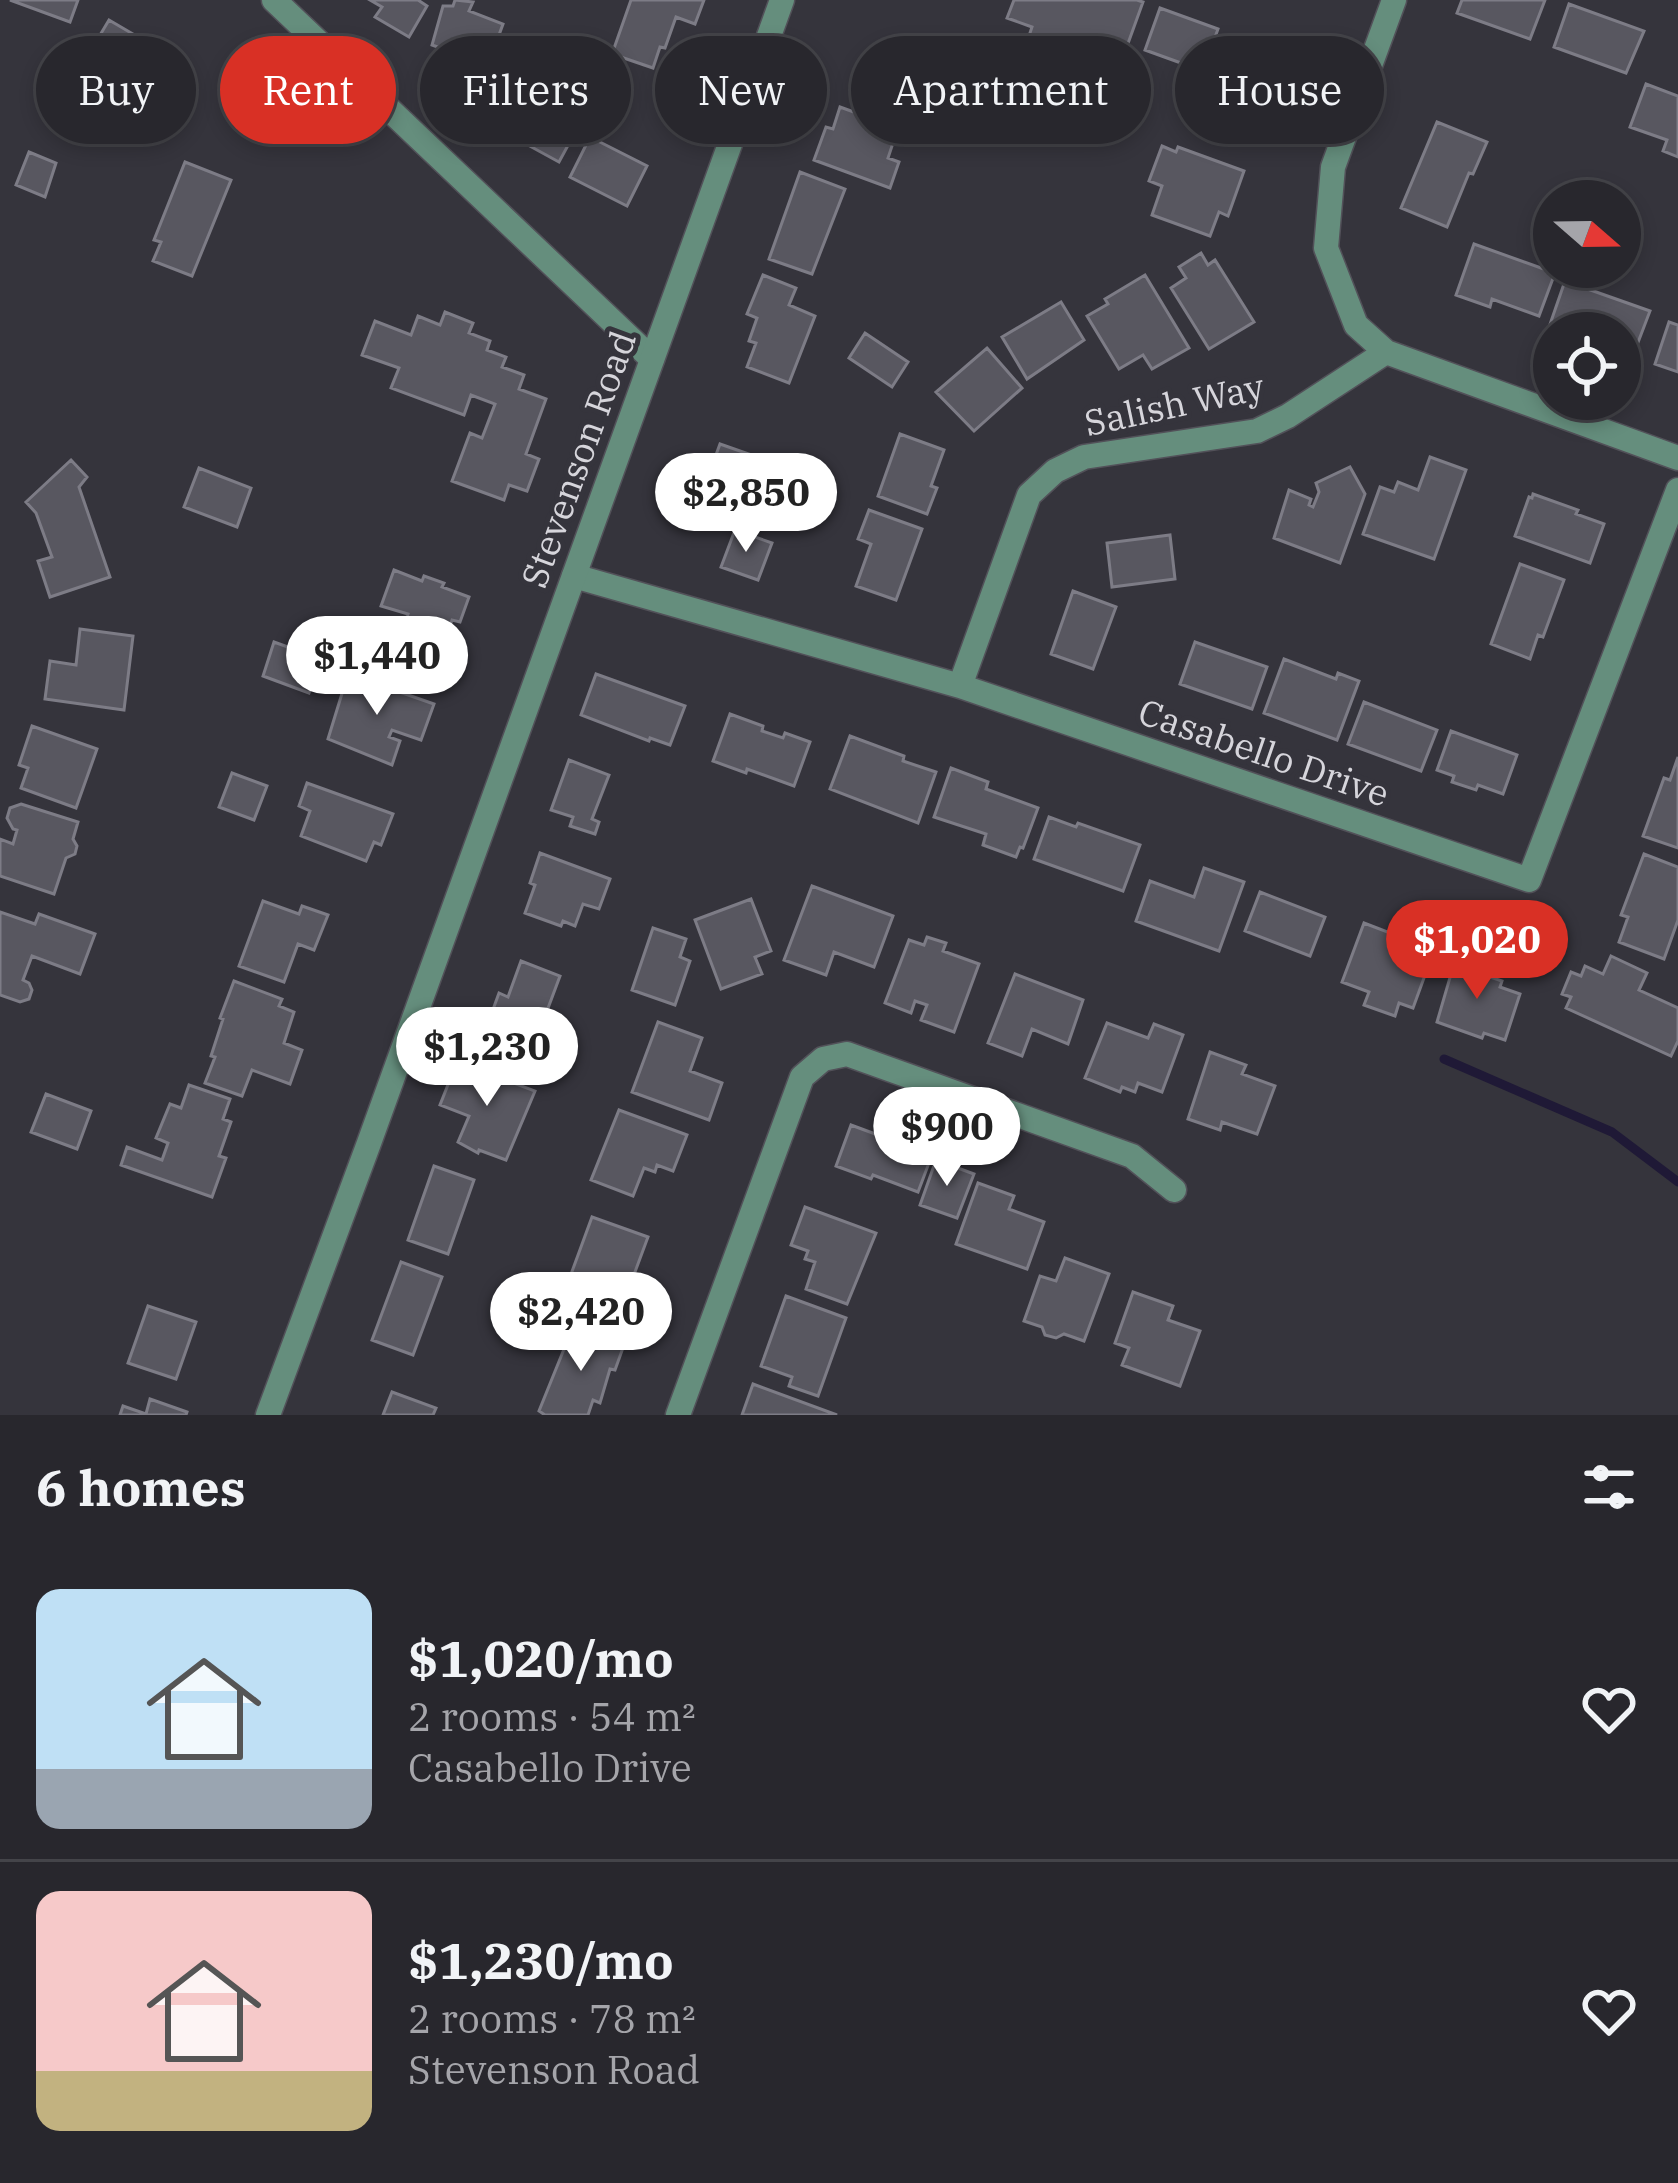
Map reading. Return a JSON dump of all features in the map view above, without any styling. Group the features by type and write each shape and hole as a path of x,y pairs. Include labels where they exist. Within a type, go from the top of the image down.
{"street":[{"path":"274,0 652,359"},
{"name":"Stevenson Road","path":"268,1415 782,0"},
{"path":"1394,0 1334,167 1326,248 1356,325 1386,352 1678,458"},
{"name":"Salish Way","path":"960,686 1029,496 1055,471 1084,457 1257,431 1386,352"},
{"name":"Casabello Drive","path":"574,576 960,686 1529,880 1678,490"},
{"path":"678,1415 802,1077 823,1060 848,1054 1132,1156 1174,1190"}],"building":[{"path":"10,0 78,0 70,22"},
{"path":"370,0 418,0 427,6 409,37 375,17 382,7"},
{"path":"455,0 473,2 469,11 503,24 499,36 435,36 443,6 453,6"},
{"path":"631,0 704,0 695,24 676,17 669,36 655,36 653,68 631,60 631,36 618,36"},
{"path":"1014,0 1143,2 1131,36 1029,36 1032,27 1007,18"},
{"path":"1462,0 1545,0 1530,39 1457,13"},
{"path":"1569,4 1644,31 1626,73 1554,47"},
{"path":"1160,8 1218,29 1216,36 1175,36 1175,61 1151,52 1150,36"},
{"path":"109,20 136,36 99,36"},
{"path":"1646,84 1678,96 1678,157 1663,151 1667,140 1630,127"},
{"path":"840,107 851,111 851,144 893,144 888,158 899,162 890,188 814,160 820,144 827,144 827,127 833,129"},
{"path":"1437,122 1487,142 1447,227 1401,208"},
{"path":"526,144 569,144 559,162"},
{"path":"586,144 604,144 647,166 627,206 570,177"},
{"path":"1162,146 1176,152 1178,147 1244,171 1228,216 1219,212 1210,236 1152,215 1162,186 1149,181"},
{"path":"29,152 56,163 45,197 16,185"},
{"path":"185,162 231,180 192,276 153,261 161,242 154,240"},
{"path":"800,172 845,189 812,274 769,259"},
{"path":"1474,244 1533,265 1533,288 1549,288 1540,312 1533,314 1492,299 1490,307 1456,295"},
{"path":"1201,253 1208,265 1215,260 1254,322 1209,349 1171,288 1186,278 1179,267"},
{"path":"763,275 796,288 789,305 815,316 789,383 747,367 756,343 749,341 757,318 747,314"},
{"path":"1145,275 1189,348 1152,369 1143,355 1119,369 1087,316"},
{"path":"1563,288 1585,288 1650,311 1641,335 1641,312 1554,312"},
{"path":"1061,302 1084,340 1027,379 1002,337"},
{"path":"445,312 473,323 469,333 490,341 487,350 506,357 502,367 524,375 519,389 546,399 526,454 539,459 527,491 509,485 504,500 452,481 470,433 482,438 495,404 471,395 464,415 391,388 399,368 362,355 375,321 411,335 418,316 440,325"},
{"path":"1669,322 1678,325 1678,372 1655,364"},
{"path":"865,333 908,362 892,387 849,358"},
{"path":"987,348 1022,388 974,431 936,392"},
{"path":"900,434 944,450 927,514 878,496"},
{"path":"720,444 760,458 751,486 756,488 752,499 746,497 737,523 686,505 698,471 704,473 708,461 713,463"},
{"path":"1430,457 1466,470 1434,559 1363,534 1380,487 1394,492 1398,482 1418,490"},
{"path":"71,460 87,477 79,487 110,577 50,597 38,561 52,557 36,513 26,502"},
{"path":"1350,467 1365,494 1340,563 1274,538 1289,490 1311,499 1313,507 1319,492 1316,483"},
{"path":"199,468 251,488 237,527 184,507"},
{"path":"1533,494 1604,524 1590,563 1515,536"},
{"path":"869,510 922,529 896,600 856,586 871,544 858,539"},
{"path":"735,530 772,543 758,580 721,567"},
{"path":"1170,535 1175,579 1112,587 1107,543"},
{"path":"1520,564 1564,580 1530,659 1491,644"},
{"path":"394,570 422,581 424,576 444,583 442,587 469,597 460,622 452,620 443,645 402,631 408,614 381,606"},
{"path":"1073,591 1116,607 1093,669 1051,654"},
{"path":"80,629 133,636 124,710 45,699 50,661 76,665"},
{"path":"274,642 321,659 309,693 263,676"},
{"path":"1195,642 1267,667 1252,709 1180,684"},
{"path":"1284,659 1336,679 1338,673 1359,681 1337,740 1264,713"},
{"path":"348,674 434,704 421,740 392,730 389,737 400,741 392,765 328,739"},
{"path":"596,674 685,706 670,745 581,715"},
{"path":"1364,702 1437,730 1421,771 1348,744"},
{"path":"730,714 763,726 762,731 810,742 794,786 713,761"},
{"path":"32,726 97,749 76,808 21,788 28,768 19,765"},
{"path":"1451,731 1517,755 1503,794 1452,782 1454,776 1437,770"},
{"path":"850,736 936,772 918,823 830,789"},
{"path":"1678,757 1678,848 1643,836 1664,778 1670,780"},
{"path":"569,760 609,775 592,819 599,822 595,834 570,826 573,817 551,810"},
{"path":"951,768 988,782 986,789 1038,808 1016,857 983,845 986,834 934,817"},
{"path":"232,773 267,786 254,820 219,807"},
{"path":"307,783 393,814 381,845 374,842 366,861 301,836 310,811 299,806"},
{"path":"21,804 78,822 75,854 66,858 54,894 0,876 0,839 13,844 17,830 7,818 10,808"},
{"path":"1049,817 1140,845 1123,891 1034,859"},
{"path":"540,853 610,879 599,909 583,904 575,926 525,913"},
{"path":"1644,854 1678,867 1678,920 1664,959 1619,942 1628,917 1621,915"},
{"path":"1204,868 1244,882 1219,951 1136,921 1150,881 1194,897"},
{"path":"812,886 893,916 874,967 834,952 826,975 784,960"},
{"path":"1260,892 1325,917 1310,956 1245,931"},
{"path":"751,899 771,951 755,957 762,974 721,989 695,920"},
{"path":"263,901 299,914 302,906 328,915 314,950 298,944 284,982 239,966"},
{"path":"0,912 35,924 39,914 95,934 80,974 32,956 23,980 32,990 29,999 20,1002 0,995"},
{"path":"1364,923 1393,934 1390,941 1432,956 1413,1008 1399,1003 1395,1016 1364,1005 1369,992 1342,982"},
{"path":"653,928 686,939 680,957 690,961 675,1005 632,990"},
{"path":"927,937 946,943 943,951 979,964 954,1032 921,1020 927,1005 915,1001 911,1013 885,1003 909,940 924,945"},
{"path":"1611,956 1647,973 1639,990 1678,1008 1678,1041 1671,1056 1566,1008 1571,997 1562,994 1571,972 1581,976 1585,966 1603,974"},
{"path":"1456,957 1483,967 1481,974 1520,994 1505,1040 1484,1033 1482,1038 1437,1022"},
{"path":"521,961 560,976 535,1043 487,1026 499,993 508,997"},
{"path":"1015,974 1083,1000 1068,1044 1032,1029 1022,1056 988,1043"},
{"path":"234,981 282,999 279,1006 294,1012 284,1043 302,1050 290,1084 252,1070 242,1096 205,1083"},
{"path":"658,1022 702,1038 690,1071 722,1083 709,1120 632,1092"},
{"path":"1107,1023 1148,1038 1154,1024 1183,1035 1162,1092 1138,1083 1135,1092 1122,1087 1120,1092 1085,1078"},
{"path":"1210,1052 1246,1065 1242,1074 1275,1086 1257,1134 1222,1122 1220,1130 1188,1119"},
{"path":"457,1062 535,1091 506,1160 458,1142 469,1116 440,1105"},
{"path":"189,1085 230,1099 223,1119 231,1122 219,1156 226,1158 212,1197 121,1165 127,1147 162,1160 168,1143 156,1138 170,1104 181,1108"},
{"path":"46,1094 91,1111 77,1149 31,1132"},
{"path":"619,1110 687,1135 673,1171 657,1165 655,1172 644,1168 633,1196 591,1180"},
{"path":"851,1125 932,1155 918,1192 836,1166"},
{"path":"936,1160 974,1174 957,1218 920,1205"},
{"path":"434,1166 474,1180 448,1254 408,1240"},
{"path":"978,1183 1014,1196 1009,1209 1044,1222 1027,1269 956,1244"},
{"path":"805,1207 876,1233 847,1304 806,1289 815,1262 805,1259 808,1251 791,1245"},
{"path":"592,1217 648,1237 632,1280 647,1285 634,1322 563,1296"},
{"path":"1065,1258 1109,1274 1084,1341 1064,1334 1045,1335 1042,1327 1024,1321 1040,1276 1056,1281"},
{"path":"401,1262 442,1277 413,1355 372,1340"},
{"path":"1133,1292 1173,1306 1168,1320 1200,1331 1180,1386 1122,1365 1129,1348 1115,1343"},
{"path":"786,1296 846,1318 818,1396 789,1386 792,1377 761,1366"},
{"path":"148,1306 196,1322 176,1379 128,1363"},
{"path":"573,1327 624,1345 615,1370 610,1369 600,1403 593,1400 588,1415 545,1415 539,1411"},
{"path":"753,1384 837,1415 742,1415"},
{"path":"392,1392 436,1408 433,1415 383,1415"},
{"path":"150,1399 186,1415 120,1415 123,1406 146,1414"}],"waterway":[{"path":"1444,1059 1612,1132 1678,1182"}]}
